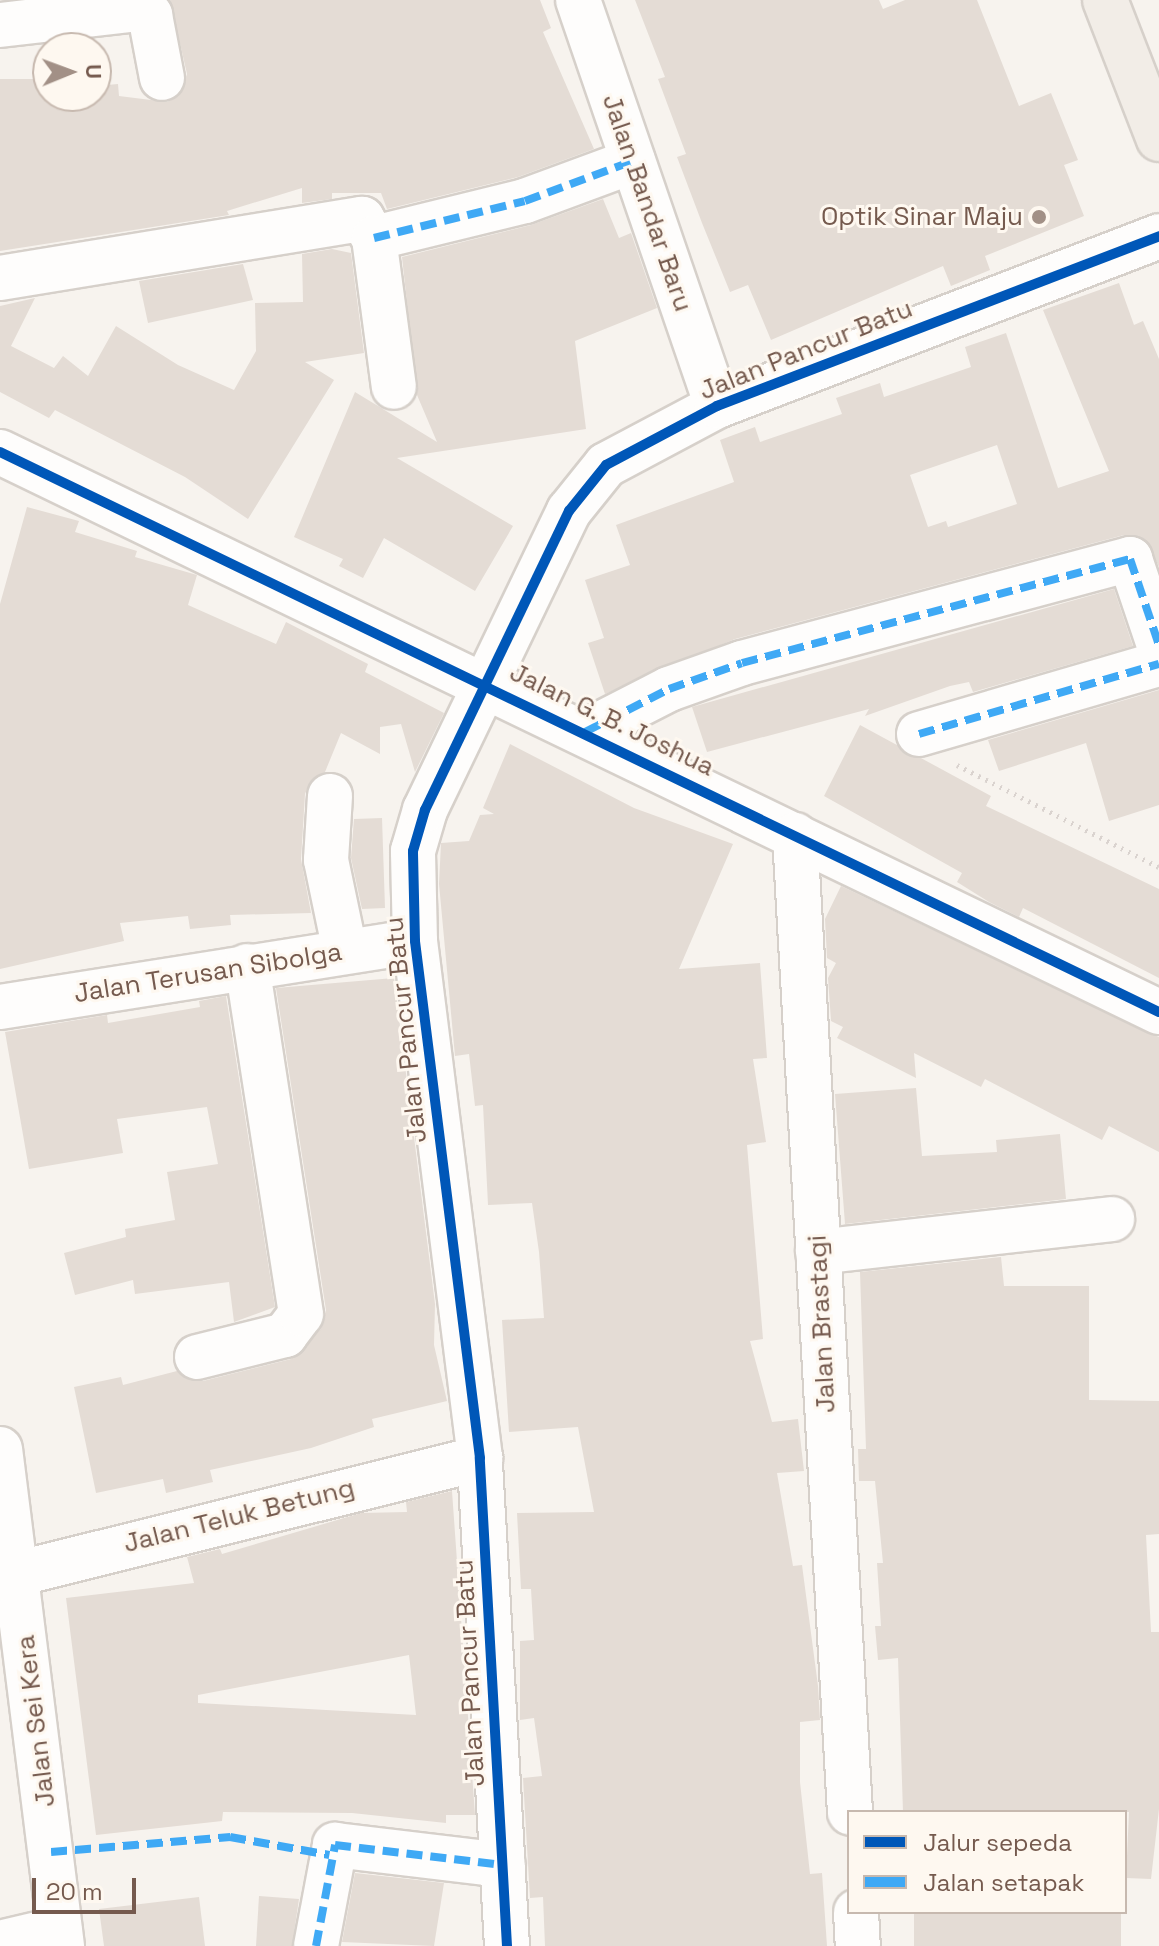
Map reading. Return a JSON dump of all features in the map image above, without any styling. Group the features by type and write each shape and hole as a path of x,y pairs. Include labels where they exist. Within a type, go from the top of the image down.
{"main road":[{"path":"1105,0 1159,139"}],"street":[{"name":"Jalan Bandar Baru","path":"578,0 717,406"},
{"path":"0,25 139,9 150,15 162,78"},
{"path":"374,238 525,201 633,161"},
{"path":"0,278 362,219 374,238 394,387"},
{"name":"Jalan Pancur Batu","path":"507,1946 480,1458 415,941 413,851 425,810 490,685 569,511 606,465 717,406 1159,236"},
{"name":"Jalan G. B. Joshua","path":"0,452 490,685 1159,1012"},
{"path":"585,732 669,689 742,663 1130,559 1159,645"},
{"path":"919,734 1159,664"},
{"path":"330,796 326,860 345,951"},
{"name":"Jalan Brastagi","path":"795,835 850,1810"},
{"name":"Jalan Terusan Sibolga","path":"0,1007 415,941"},
{"path":"197,1357 285,1335 301,1314 247,966"},
{"path":"818,1252 1112,1219"},
{"name":"Jalan Sei Kera","path":"0,1449 9,1576 60,1938"},
{"name":"Jalan Teluk Betung","path":"9,1576 480,1458"},
{"path":"316,1946 335,1845 503,1865"},
{"path":"856,1914 858,1946"},
{"path":"0,1943 60,1938"}],"path":[{"path":"919,734 920,745 1159,867"}],"building":[{"path":"170,0 540,0 551,28 543,32 594,149 518,177 387,209 381,193 332,193 332,199 302,203 302,188 227,211 229,215 0,251 0,79 32,79 32,112 112,112 112,85 118,84 119,96 167,102 179,96 187,74"},
{"path":"635,0 879,0 883,9 905,0 977,0 1019,106 1051,93 1078,160 1064,165 1084,216 985,256 990,270 951,286 943,266 771,340 748,285 730,292 702,223 677,157 686,154 658,79 665,77"},
{"path":"603,199 619,238 631,233 657,308 575,341 586,429 397,458 513,526 475,591 384,538 363,578 339,566 343,559 294,537 355,392 437,442 417,395 402,257 531,225"},
{"path":"332,249 351,253 364,353 305,362 334,380 248,519 185,477 55,410 49,418 0,392 0,306 35,298 11,346 54,368 63,356 88,376 116,326 178,365 234,390 256,351 255,303 303,302 302,254"},
{"path":"243,264 253,300 148,323 139,281"},
{"path":"1119,283 1134,325 1143,321 1159,359 1159,567 1146,540 1124,535 735,639 605,694 588,643 604,638 585,580 630,565 616,525 734,482 720,440 755,427 760,442 842,414 836,398 880,383 884,397 971,367 965,347 1006,333 1058,488 1109,471 1043,310","holes":["997,445 1017,504 948,527 946,521 928,527 910,475"]},
{"path":"27,507 79,521 75,532 137,551 135,557 197,575 188,605 276,644 286,622 368,664 365,672 444,713 415,772 401,724 380,727 380,754 341,733 325,772 310,782 305,794 301,859 311,913 230,915 231,925 190,929 188,916 120,923 124,941 0,969 0,604"},
{"path":"1114,589 1133,646 973,692 969,682 950,686 865,716 869,709 707,752 692,707"},
{"path":"1159,690 1159,805 1109,821 1086,743 999,771 988,740"},
{"path":"860,725 991,796 986,806 1159,889 1159,978 1023,908 1019,917 989,902 957,882 962,873 824,796"},
{"path":"510,744 634,808 733,844 679,969 760,963 767,1058 753,1059 766,1142 747,1145 763,1339 750,1341 772,1422 798,1419 804,1471 777,1473 793,1566 802,1565 818,1686 820,1720 800,1722 800,1782 810,1874 822,1873 827,1946 545,1946 543,1897 530,1898 523,1778 542,1776 534,1718 520,1720 520,1641 534,1640 531,1589 521,1589 517,1513 594,1512 578,1427 509,1432 502,1320 544,1318 539,1252 532,1203 488,1205 483,1105 475,1106 469,1054 455,1056 439,884 441,843 469,841 480,815 494,814 483,808"},
{"path":"382,818 385,908 362,909 351,858 354,819"},
{"path":"841,886 1159,1037 1159,1152 1109,1126 1102,1140 985,1079 981,1087 914,1053 916,1078 837,1038 843,1027 831,1021 828,978 836,963 827,958 825,919"},
{"path":"394,978 435,1304 434,1345 447,1401 372,1419 374,1427 311,1448 210,1470 213,1482 166,1493 163,1479 96,1493 74,1387 121,1377 123,1385 177,1371 203,1381 291,1359 321,1329 326,1310 276,988"},
{"path":"226,996 275,1307 234,1322 229,1282 135,1294 133,1280 75,1295 64,1253 126,1237 125,1229 175,1220 167,1172 218,1164 207,1107 117,1119 123,1153 29,1169 5,1032 107,1015 108,1023 200,1007 199,1001"},
{"path":"916,1088 922,1156 997,1152 996,1140 1060,1134 1066,1199 845,1224 835,1094"},
{"path":"1001,1257 1004,1286 1089,1286 1089,1400 1159,1401 1159,1534 1146,1535 1151,1632 1159,1632 1159,1809 1151,1879 1127,1878 1127,1810 903,1810 898,1658 878,1660 875,1626 881,1626 877,1563 883,1563 875,1481 859,1481 858,1449 866,1449 860,1272"},
{"path":"452,1491 475,1815 446,1815 446,1823 352,1813 223,1812 222,1821 96,1835 66,1598 194,1583 187,1557 220,1549 222,1554 361,1513 407,1512 406,1502","holes":["409,1655 416,1715 198,1703 198,1695"]},
{"path":"355,1873 444,1883 434,1946 342,1942"},
{"path":"259,1896 299,1899 292,1946 256,1946"},
{"path":"199,1897 205,1946 104,1946 99,1909"},
{"path":"914,1914 1121,1914 1121,1946 914,1946"}],"marked path":[{"path":"374,238 525,201 633,161"},
{"path":"585,732 669,689 742,663 1130,559 1159,645"},
{"path":"919,734 1159,664"},
{"path":"51,1852 230,1837 329,1855"},
{"path":"316,1946 335,1845 503,1865"}],"cycle path":[{"path":"507,1946 480,1458 415,941 413,851 425,810 569,511 606,465 717,406 1159,236"},
{"path":"0,452 1159,1012"}],"place":[{"name":"Optik Sinar Maju","path":"1039,217"}]}
